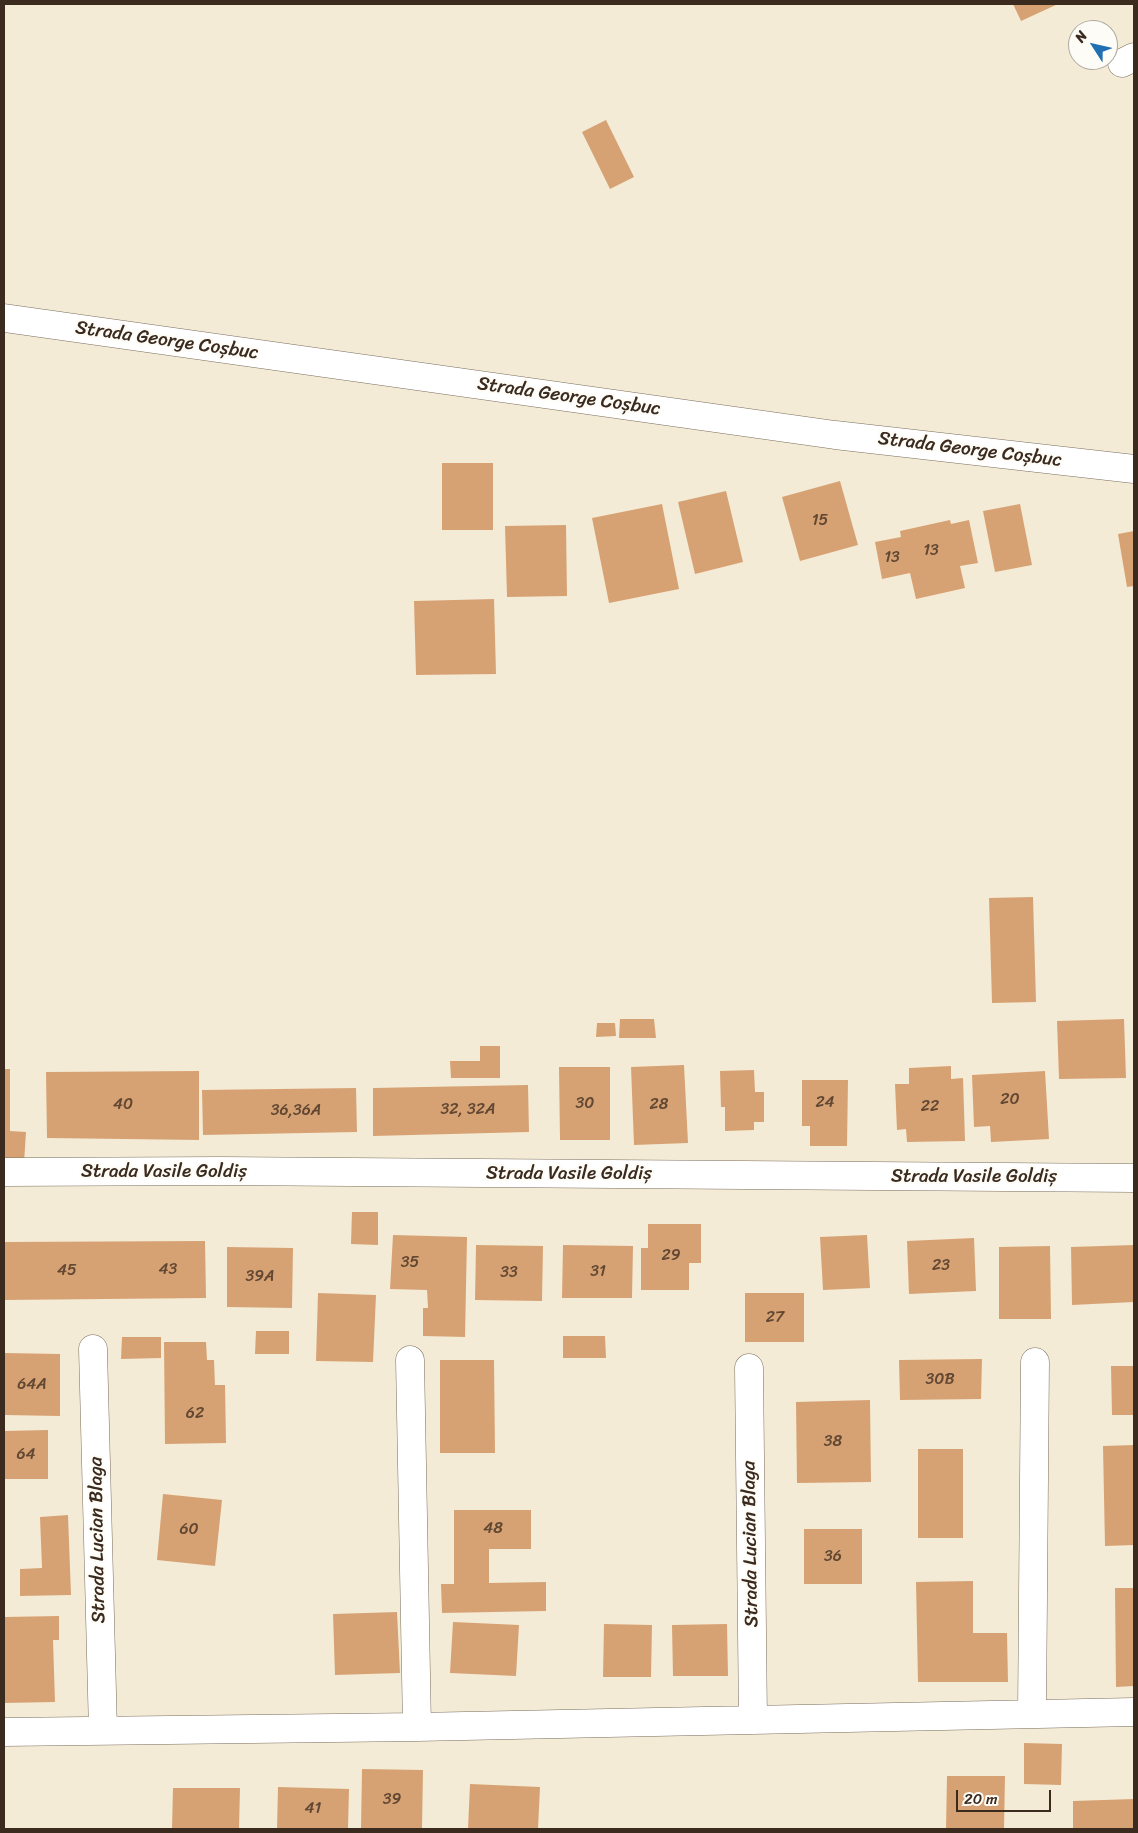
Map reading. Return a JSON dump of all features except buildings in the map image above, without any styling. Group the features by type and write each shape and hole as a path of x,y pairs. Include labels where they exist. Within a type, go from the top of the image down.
{"street":[{"name":"Strada George Coșbuc","path":"4,318 835,435 1134,470"},
{"name":"Strada Vasile Goldiș","path":"4,1172 231,1171 1134,1178"},
{"name":"Strada Lucian Blaga","path":"93,1349 103,1731"},
{"path":"410,1360 417,1727"},
{"path":"1032,1713 1034,1362"},
{"name":"Strada Lucian Blaga","path":"749,1368 753,1720"},
{"path":"4,1732 417,1727 1134,1712"}]}
